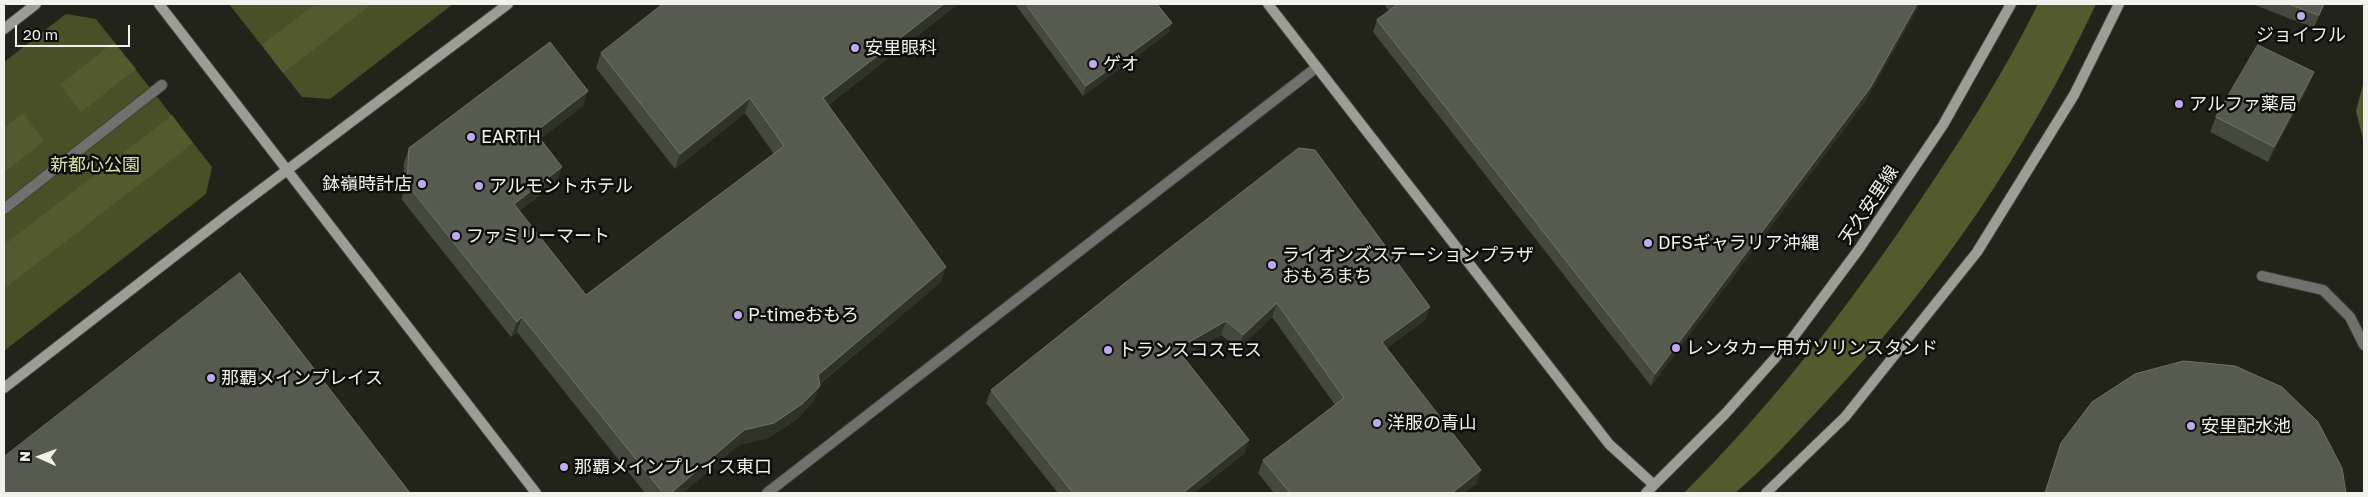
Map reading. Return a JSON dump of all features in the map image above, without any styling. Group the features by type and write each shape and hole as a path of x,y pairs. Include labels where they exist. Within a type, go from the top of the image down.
{"street":[{"path":"4,29 36,4"},
{"path":"159,4 536,493"},
{"path":"4,388 508,4"},
{"path":"1268,4 1609,444 1654,485"},
{"name":"天久安里線","path":"1646,493 1725,414 1792,339 1860,249 1942,125 2011,4"},
{"path":"1766,493 1845,417 1977,252 2074,95 2119,4"},
{"path":"767,493 1317,67"},
{"path":"4,208 162,85"},
{"path":"2262,276 2323,290 2350,317 2364,345"}],"green space":[{"path":"229,4 453,4 330,99 302,97"},
{"path":"315,4 372,4 283,73 262,45"},
{"path":"2038,4 2096,4 2069,59 2009,165 1940,265 1864,360 1791,439 1747,483 1735,493 1684,493 1779,389 1866,279 1967,129 1997,80"},
{"name":"新都心公園","path":"66,14 96,19 212,167 206,194 4,351 4,62"},
{"path":"114,42 136,69 81,112 60,85"},
{"path":"2364,81 2364,143 2356,111"},
{"path":"23,113 44,141 4,172 4,128"},
{"path":"172,115 193,143 4,289 4,245"}],"building":[{"path":"663,4 944,4 823,98 946,267 818,375 820,386 802,404 774,423 744,430 671,493 663,493 522,317 517,322 407,184 409,148 550,42 588,91 535,132 562,167 514,204 586,295 784,146 750,98 680,154 601,53"},
{"name":"ゲオ","path":"1026,4 1157,4 1172,23 1086,86"},
{"name":"DFSギャラリア沖縄","path":"1398,4 1917,4 1870,88 1655,374 1377,20"},
{"path":"2289,4 2324,4 2319,15"},
{"path":"2258,45 2314,72 2274,147 2216,117"},
{"path":"1299,148 1315,150 1430,307 1382,342 1481,470 1452,493 1290,493 1263,460 1344,398 1277,303 1243,335 1226,321 1177,349 1249,440 1183,493 1073,493 991,390 1140,271"},
{"name":"那覇メインプレイス","path":"240,273 410,493 4,493 4,457"},
{"name":"安里配水池","path":"2184,361 2235,366 2282,387 2318,422 2342,468 2346,493 2045,493 2061,443 2092,402 2135,374"}],"place":[{"name":"ジョイフル","path":"2301,16"},
{"name":"安里眼科","path":"855,48"},
{"name":"ゲオ","path":"1093,64"},
{"name":"アルファ薬局","path":"2179,104"},
{"name":"EARTH","path":"471,137"},
{"name":"鉢嶺時計店","path":"422,184"},
{"name":"アルモントホテル","path":"479,186"},
{"name":"ファミリーマート","path":"456,236"},
{"name":"DFSギャラリア沖縄","path":"1648,243"},
{"name":"ライオンズステーションプラザ おもろまち","path":"1272,265"},
{"name":"P-timeおもろ","path":"738,315"},
{"name":"レンタカー用ガソリンスタンド","path":"1676,348"},
{"name":"トランスコスモス","path":"1108,350"},
{"name":"那覇メインプレイス","path":"211,378"},
{"name":"洋服の青山","path":"1377,423"},
{"name":"安里配水池","path":"2191,426"},
{"name":"那覇メインプレイス東口","path":"564,467"}]}
